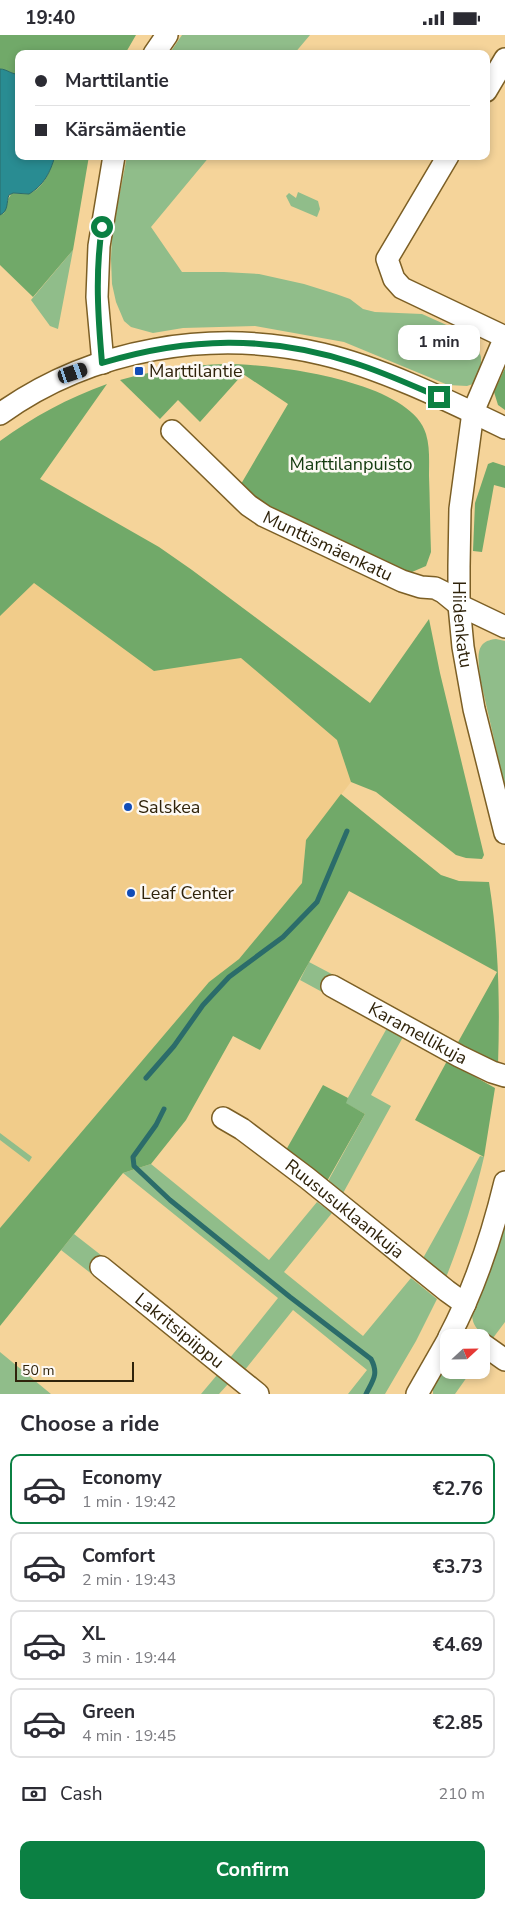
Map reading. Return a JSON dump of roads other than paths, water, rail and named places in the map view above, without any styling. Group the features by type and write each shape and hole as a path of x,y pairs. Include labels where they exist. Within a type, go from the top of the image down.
{"street":[{"path":"157,50 167,35"},
{"path":"490,84 505,59"},
{"path":"102,363 97,297 99,246 113,160"},
{"name":"Hiidenkatu","path":"446,160 387,259 390,272 402,287 505,337 473,412 460,509 459,605 463,647 474,709 505,833"},
{"path":"0,414 23,398 54,381 102,363 132,354 198,343 237,341 322,354 355,363 473,412 505,428"},
{"name":"Munttismäenkatu","path":"172,431 248,505 264,516 402,581 421,587 435,588 459,605 505,627"},
{"name":"Karamellikuja","path":"332,986 459,1057 505,1076"},
{"name":"Ruususuklaankuja","path":"223,1118 242,1129 307,1178 444,1289 465,1303"},
{"path":"453,1329 486,1251 505,1182"},
{"name":"Lakritsipiippu","path":"101,1267 258,1394"},
{"path":"490,1349 505,1360"},
{"path":"417,1394 440,1354"}],"water":[{"path":"0,69 15,74 15,160 54,160 49,173 39,187 29,194 13,193 9,195 6,209 0,215"}],"waterway":[{"path":"146,1078 174,1046 203,1005 229,977 283,937 317,902 347,831"},
{"path":"164,1109 156,1125 133,1157 134,1166 170,1200 290,1297 371,1359 375,1373 366,1394"}],"place":[{"name":"Marttilantie","path":"139,371"},
{"name":"Salskea","path":"128,807"},
{"name":"Leaf Center","path":"131,893"}],"park label":[{"name":"Marttilanpuisto","path":"351,464"}]}
